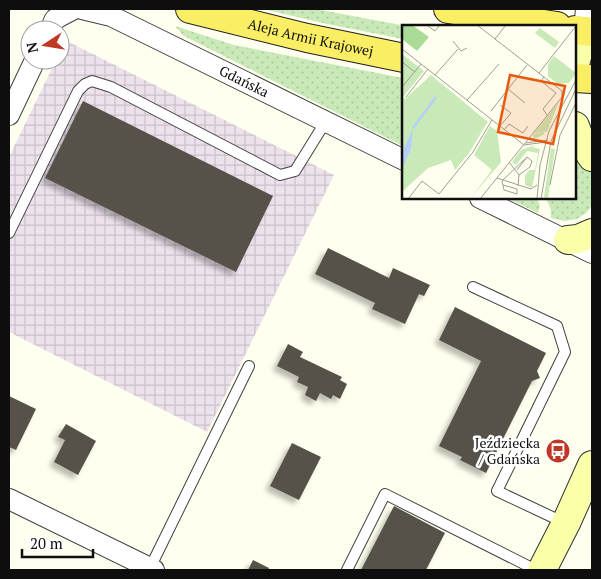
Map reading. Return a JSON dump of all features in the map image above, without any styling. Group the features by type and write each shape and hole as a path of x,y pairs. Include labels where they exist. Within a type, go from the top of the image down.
{"main road":[{"name":"Aleja Armii Krajowej","path":"190,9 307,38 402,58"},
{"path":"448,9 551,25"},
{"path":"576,78 592,79"}],"street":[{"path":"55,20 74,9"},
{"name":"Gdańska","path":"82,9 111,16 402,159"},
{"path":"584,25 592,57"},
{"path":"576,60 584,25"},
{"path":"9,115 31,70"},
{"path":"576,129 579,137 592,156"},
{"path":"483,199 580,237 592,253"},
{"path":"542,570 592,465"},
{"path":"9,499 152,569"}],"lane":[{"path":"9,233 78,91 85,84 92,81 111,87 280,175 295,171 326,121"},
{"path":"473,287 557,326 565,352 497,491 566,523"},
{"path":"152,569 249,366"},
{"path":"347,570 384,494 536,570"}],"shaded area":[{"path":"70,43 334,175 207,432 9,332 9,157 51,70 70,70"}],"green space":[{"path":"263,9 316,9 402,25 402,39"},
{"path":"175,26 234,45 402,78 402,145 184,36"},
{"path":"576,148 592,172 592,206 577,219 564,221 551,218 551,210 546,199 576,199"},
{"path":"509,199 537,199 540,206 538,213"}],"building":[{"path":"83,101 273,196 236,272 45,178"},
{"path":"328,248 389,278 393,268 430,285 424,296 419,294 405,324 372,309 375,303 315,274"},
{"path":"455,307 546,353 537,371 540,378 532,381 486,473 460,460 462,457 439,446 481,361 439,340"},
{"path":"288,344 303,352 300,357 342,377 340,380 347,384 340,399 333,395 331,399 320,393 316,401 305,395 308,387 297,382 299,377 277,366"},
{"path":"9,396 36,409 16,450 9,447"},
{"path":"66,424 96,441 78,475 54,462 65,440 58,437"},
{"path":"292,443 321,457 299,500 270,486"},
{"path":"394,506 445,533 426,570 361,570"},
{"path":"253,560 269,568 268,570 248,570"}],"place":[{"name":"Jeździecka / Gdańska","path":"558,451"}]}
